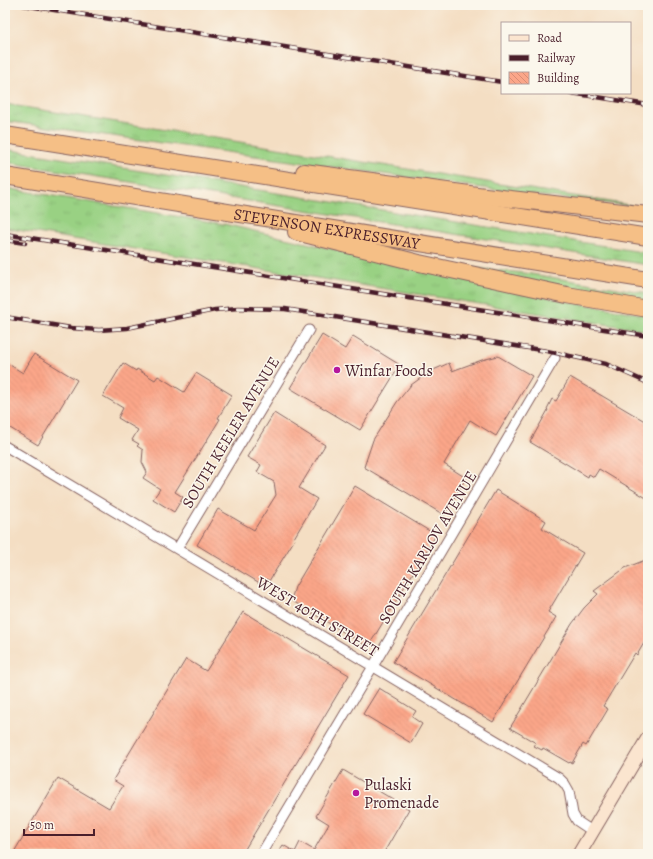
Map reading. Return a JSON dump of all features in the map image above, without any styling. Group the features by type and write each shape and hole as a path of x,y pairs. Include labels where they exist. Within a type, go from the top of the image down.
{"highway":[{"path":"5,135 648,237"},
{"path":"206,167 283,169 493,197 648,215"},
{"name":"STEVENSON EXPRESSWAY","path":"5,176 648,280"},
{"path":"228,211 301,233 419,263 559,293 648,309"}],"main road":[{"path":"579,854 648,738"}],"street":[{"name":"SOUTH KEELER AVENUE","path":"177,549 309,330"},
{"name":"SOUTH KARLOV AVENUE","path":"261,854 555,358"},
{"name":"WEST 40TH STREET","path":"5,446 559,778 569,791 573,814 577,821 592,831"}],"green space":[{"path":"5,104 648,208 533,195 5,121"},
{"path":"5,149 648,253 648,265 5,162"},
{"path":"5,188 224,224 565,301 648,315 648,331 5,228"},
{"path":"473,268 525,273 648,293 648,302 517,279"}],"building":[{"path":"322,335 345,349 353,336 400,365 360,430 290,388"},
{"path":"34,354 77,380 38,445 5,425 5,362 23,373"},
{"path":"498,356 532,376 496,436 470,420 444,464 466,478 444,515 364,467 373,440 397,402 411,385 429,372 449,363 452,371"},
{"path":"123,363 136,371 137,369 155,380 158,376 184,392 196,373 232,395 218,418 220,419 175,492 183,497 174,512 153,499 160,489 143,478 147,472 142,462 143,450 137,446 139,444 132,440 138,430 118,418 123,408 103,396"},
{"path":"570,377 648,423 648,499 599,469 594,477 589,474 588,477 530,442 548,410 547,409 552,399 556,401"},
{"path":"274,413 325,445 299,488 317,499 294,538 295,539 269,581 267,579 263,585 197,545 218,509 254,530 276,495 274,482 257,472 261,465 247,457"},
{"path":"355,486 436,535 368,647 291,600 295,587"},
{"path":"496,490 546,521 542,528 583,553 548,612 556,617 493,722 393,662"},
{"path":"648,559 648,636 637,655 635,653 603,706 608,709 586,746 583,744 572,763 569,763 543,748 542,750 534,746 536,743 510,728 572,624 584,608 598,594 594,591 625,568"},
{"path":"243,612 349,675 242,854 18,854 14,852 58,778 109,808 123,786 113,780 186,659 206,671"},
{"path":"379,688 416,711 412,717 422,724 411,743 363,714"},
{"name":"Pulaski Promenade","path":"343,770 409,809 383,854 277,854 283,845 295,852 300,842 314,850 329,824 316,816"}],"railway":[{"path":"23,5 501,82"},
{"path":"577,94 648,105"},
{"path":"5,234 648,336"},
{"path":"5,240 25,243"},
{"path":"5,317 71,328 99,330 127,328 215,310 238,308 285,309 547,351 606,364 648,383"}],"place":[{"name":"Winfar Foods","path":"337,370"},
{"name":"Pulaski Promenade","path":"356,793"}]}
